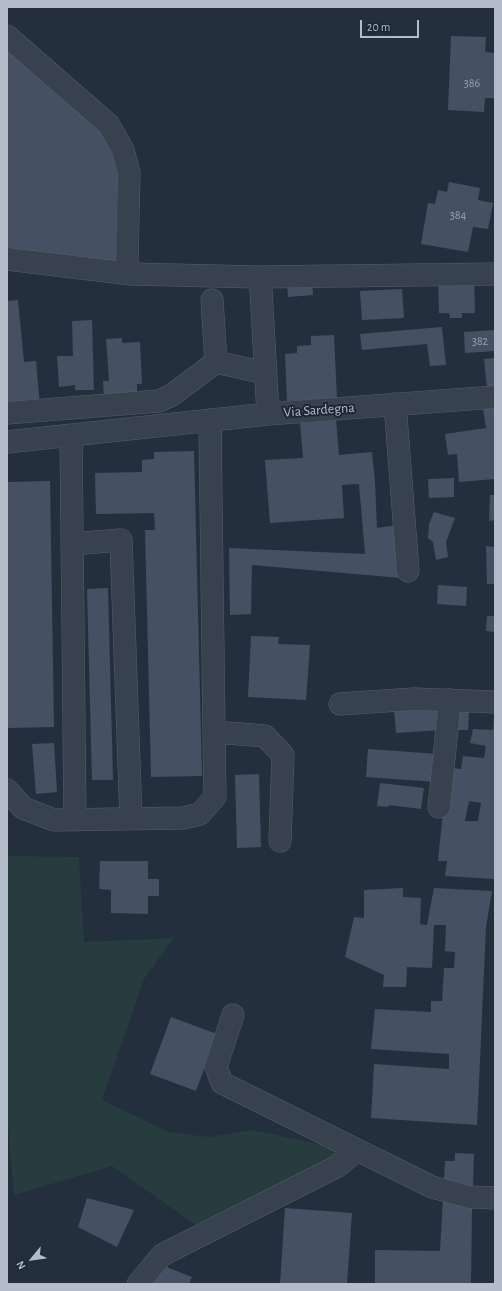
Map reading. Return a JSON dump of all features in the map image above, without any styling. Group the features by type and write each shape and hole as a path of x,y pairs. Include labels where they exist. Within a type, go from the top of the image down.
{"street":[{"path":"7,36 109,125 123,150 129,173 126,262 131,274"},
{"path":"7,259 131,274 256,277 495,274"},
{"name":"Via Sardegna","path":"261,290 268,414 495,397"},
{"path":"212,300 216,362"},
{"path":"7,413 159,401 172,395 216,362 266,373"},
{"path":"395,404 408,571"},
{"path":"7,442 268,414"},
{"path":"7,790 23,808 54,820 183,818 200,814 215,797 210,420"},
{"path":"71,435 75,820"},
{"path":"72,544 121,540 132,819"},
{"path":"340,704 414,699 495,702"},
{"path":"439,807 450,700"},
{"path":"214,732 265,736 284,754 280,841"},
{"path":"233,1015 216,1067 222,1082 432,1187 469,1197 495,1198"},
{"path":"138,1284 162,1255 338,1166 357,1150"}],"green space":[{"path":"7,856 79,857 84,942 174,938 144,979 102,1100 168,1132 209,1137 252,1130 342,1149 340,1159 200,1228 112,1166 14,1195 7,1116"}],"building":[{"path":"451,36 486,37 485,52 495,53 494,98 485,98 484,112 448,110"},
{"path":"7,44 107,128 122,164 117,262 7,249"},
{"path":"449,182 480,188 478,200 493,203 488,229 473,227 468,252 421,244 428,203 435,204 438,190 447,192"},
{"path":"438,278 474,278 475,313 462,313 462,318 450,318 449,313 439,313"},
{"path":"312,281 313,295 288,297 287,282"},
{"path":"402,289 404,318 362,320 360,291"},
{"path":"18,300 24,362 36,361 40,407 7,410 7,301"},
{"path":"92,320 94,390 75,390 75,385 59,387 57,356 73,356 72,321"},
{"path":"442,327 446,365 430,366 427,344 362,350 360,334"},
{"path":"495,330 495,351 465,353 464,332"},
{"path":"334,335 337,399 287,401 285,354 297,353 297,346 311,345 311,336"},
{"path":"122,338 122,343 140,342 142,384 137,384 137,397 104,399 103,381 109,381 106,339"},
{"path":"495,358 495,387 487,388 484,359"},
{"path":"495,407 495,479 459,482 457,454 448,455 445,434 486,428 483,408"},
{"path":"336,420 339,455 372,452 377,528 397,525 401,578 252,565 251,614 230,615 229,548 365,554 359,484 342,485 344,518 270,523 265,460 303,458 300,423"},
{"path":"194,451 202,776 151,777 145,530 155,530 154,513 96,514 95,473 142,472 142,460 154,459 154,452"},
{"path":"454,478 454,497 429,498 428,479"},
{"path":"50,481 54,727 7,728 7,482"},
{"path":"490,495 495,495 495,520 489,521"},
{"path":"434,512 455,518 446,542 448,557 436,560 433,542 428,538 429,524"},
{"path":"486,546 495,547 495,584 487,584"},
{"path":"438,585 467,587 466,606 437,604"},
{"path":"108,588 113,780 92,780 87,589"},
{"path":"487,616 495,616 495,632 486,631"},
{"path":"251,636 279,637 278,644 310,645 306,700 248,697"},
{"path":"440,706 442,730 396,733 394,709"},
{"path":"456,711 469,712 468,730 455,730"},
{"path":"495,716 494,879 445,876 447,861 438,861 442,821 451,768 461,769 463,756 484,758 486,746 470,743 473,729 493,730","holes":["469,801 481,803 478,821 465,821"]},
{"path":"54,743 57,792 36,794 32,744"},
{"path":"368,749 438,754 437,782 366,777"},
{"path":"259,774 261,847 237,848 235,775"},
{"path":"380,783 424,788 421,809 388,805 389,807 377,806"},
{"path":"100,861 148,861 148,879 159,879 159,896 148,896 148,914 111,913 111,890 99,889"},
{"path":"403,888 403,897 421,898 420,924 427,925 434,888 492,891 486,927 477,1125 371,1118 374,1064 449,1069 449,1054 371,1049 375,1009 431,1012 431,1001 442,1001 444,968 454,968 455,952 445,951 446,925 434,925 432,968 407,967 406,987 383,987 384,975 345,957 354,917 364,918 364,890"},
{"path":"171,1017 217,1034 196,1091 150,1074"},
{"path":"455,1153 474,1154 473,1189 444,1179 445,1161 455,1161"},
{"path":"87,1198 134,1210 117,1247 78,1227"},
{"path":"443,1198 472,1208 471,1284 375,1284 375,1250 440,1251"},
{"path":"285,1208 352,1213 347,1284 280,1284"},
{"path":"159,1264 192,1277 189,1284 152,1284"}]}
